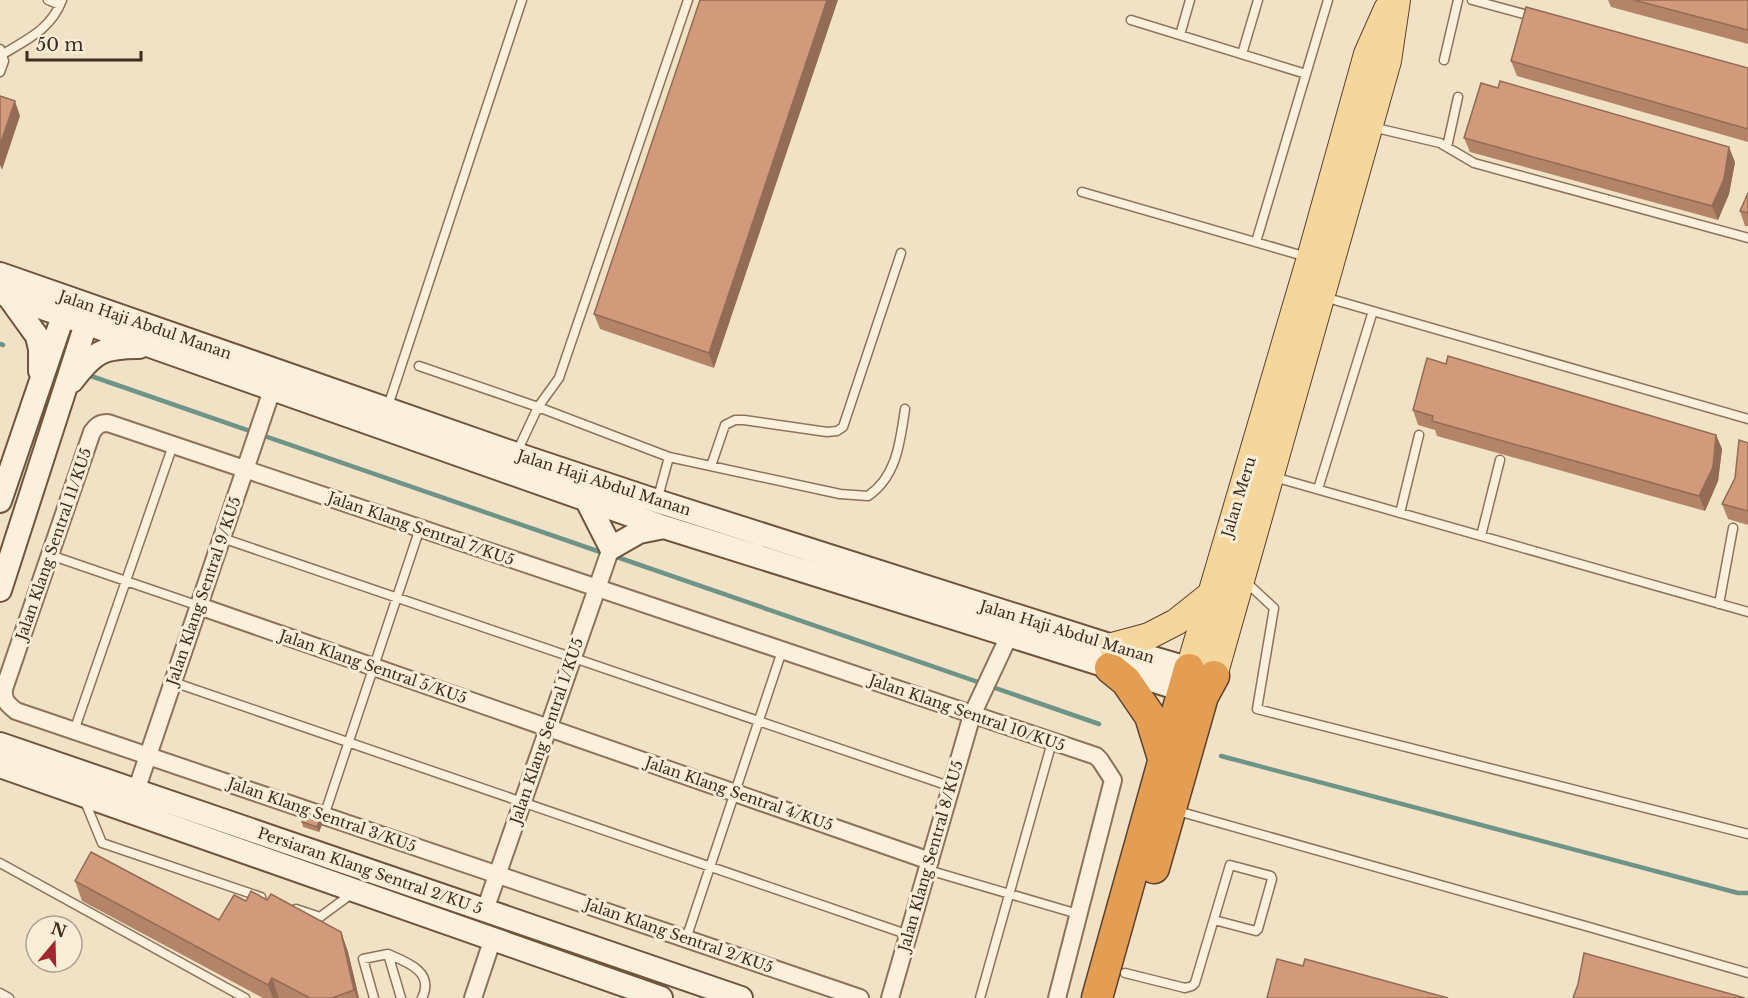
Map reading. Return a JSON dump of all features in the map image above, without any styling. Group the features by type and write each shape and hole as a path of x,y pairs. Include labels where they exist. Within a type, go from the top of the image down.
{"highway":[{"path":"1111,657 1150,716 1163,758"},
{"name":"Jalan Meru","path":"1097,998 1163,758 1197,683"},
{"name":"Jalan Meru","path":"1121,985 1171,809 1197,683"}],"main road":[{"name":"Jalan Meru","path":"1197,683 1210,595 1310,258 1367,54 1391,0"},
{"name":"Jalan Meru","path":"1197,683 1242,578 1388,61 1397,0"},
{"path":"1111,657 1176,622 1210,595"}],"street":[{"name":"Jalan Haji Abdul Manan","path":"0,274 150,347 587,501 1009,636 1111,657"},
{"name":"Jalan Haji Abdul Manan","path":"4,295 63,316"},
{"path":"4,295 37,336 40,350 40,384"},
{"name":"Jalan Haji Abdul Manan","path":"84,314 387,409 1111,657 1197,683"},
{"path":"0,501 63,316 84,314 65,390 0,590"},
{"path":"65,390 86,362 100,352 121,347 150,347"},
{"name":"Jalan Klang Sentral 9/KU5","path":"136,791 272,390"},
{"name":"Jalan Klang Sentral 11/KU5","path":"148,756 16,711 7,704 4,689 96,426 108,423 245,470"},
{"name":"Jalan Klang Sentral 7/KU5","path":"245,470 597,588"},
{"path":"587,501 610,548 639,532 664,527"},
{"name":"Jalan Klang Sentral 1/KU5","path":"485,910 610,548"},
{"name":"Jalan Klang Sentral 10/KU5","path":"597,588 1096,756 1101,760 1113,780 1057,998"},
{"name":"Jalan Klang Sentral 5/KU5","path":"199,606 547,728"},
{"name":"Jalan Klang Sentral 8/KU5","path":"891,998 972,715 1009,636"},
{"name":"Jalan Klang Sentral 4/KU5","path":"547,728 735,793 929,865"},
{"name":"Persiaran Klang Sentral 2/KU 5","path":"5,756 136,791 740,998"},
{"name":"Persiaran Klang Sentral 2/KU 5","path":"5,756 83,796 662,998"},
{"name":"Jalan Klang Sentral 3/KU5","path":"148,756 497,874"},
{"name":"Jalan Klang Sentral 2/KU5","path":"497,874 860,998"},
{"path":"473,998 493,938"}],"lane":[{"path":"0,72 4,61 2,52 43,29 52,20 61,2 48,0"},
{"path":"387,409 522,0"},
{"path":"516,454 538,407 559,378 688,0"},
{"path":"1180,35 1190,0"},
{"path":"1242,54 1258,0"},
{"path":"1256,242 1328,0"},
{"path":"1444,60 1458,0"},
{"path":"1472,0 1541,19"},
{"path":"1131,20 1306,74"},
{"path":"1447,147 1458,97"},
{"path":"1368,126 1440,143 1474,163 1748,238"},
{"path":"1082,192 1310,258"},
{"path":"711,466 725,424 735,420 827,432 837,431 843,427 901,253"},
{"path":"1321,296 1748,419"},
{"path":"1318,489 1373,311"},
{"path":"419,366 538,407 669,457 840,494 868,496 882,483 892,469 899,452 904,409"},
{"path":"1400,513 1419,435"},
{"path":"74,731 173,445"},
{"path":"657,501 669,457"},
{"path":"1481,536 1500,460"},
{"path":"1270,476 1748,612"},
{"path":"324,816 420,528"},
{"path":"1719,604 1733,528"},
{"path":"222,538 952,787"},
{"path":"50,555 199,606"},
{"path":"1242,578 1274,608 1257,709 1748,834"},
{"path":"686,939 782,651"},
{"path":"173,682 909,935"},
{"path":"980,998 1052,742"},
{"path":"83,796 102,843 265,899"},
{"path":"1171,809 1748,973"},
{"path":"0,863 245,998"},
{"path":"929,865 1009,894 1078,914"},
{"path":"1121,985 1185,988 1192,986 1195,983 1230,865 1271,876 1256,931 1214,920"},
{"path":"287,906 320,917 357,891"},
{"path":"388,954 399,997"},
{"path":"374,998 363,959 388,954 421,971 425,984 422,998"},
{"path":"0,993 9,998"}],"building":[{"path":"700,0 827,0 709,353 594,314"},
{"path":"1634,0 1748,0 1748,30"},
{"path":"1526,7 1748,68 1748,129 1511,61"},
{"path":"1500,81 1729,147 1724,179 1712,206 1464,138 1481,83 1498,88"},
{"path":"0,96 15,101 0,145"},
{"path":"1748,193 1748,213 1740,211"},
{"path":"1448,356 1716,435 1713,467 1699,496 1432,421 1433,416 1413,410 1427,358 1446,364"},
{"path":"1739,440 1748,443 1748,511 1722,504 1735,478"},
{"path":"305,812 321,817 317,827 302,822"},
{"path":"91,852 219,920 234,895 246,901 251,891 267,900 271,894 341,932 354,990 332,998 310,998 272,978 268,985 75,881"},
{"path":"1584,953 1745,998 1573,998"},
{"path":"1277,959 1303,966 1305,959 1448,998 1267,998"}],"waterway":[{"path":"91,376 606,554"},
{"path":"614,556 1099,724"},
{"path":"1221,756 1738,893 1748,893"}]}
